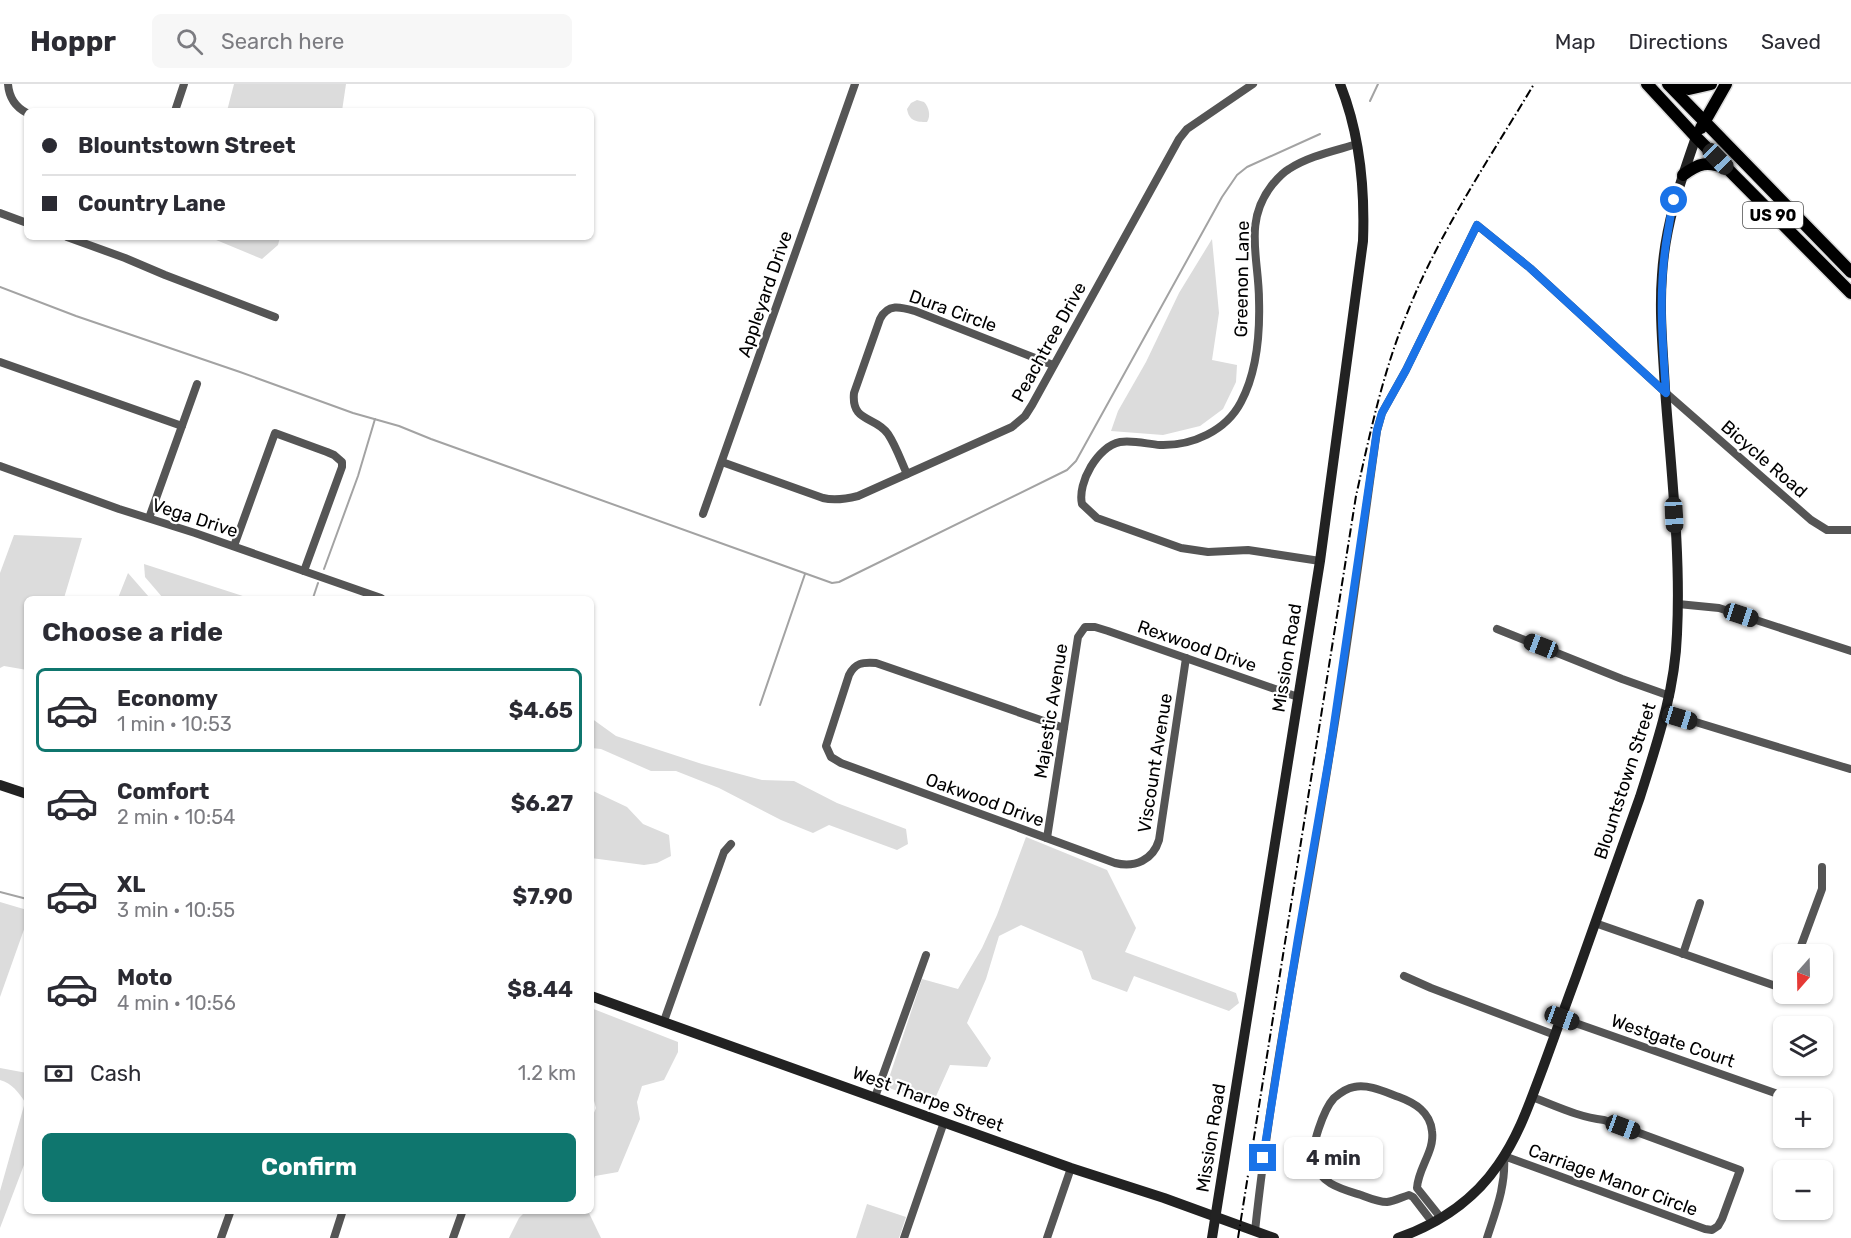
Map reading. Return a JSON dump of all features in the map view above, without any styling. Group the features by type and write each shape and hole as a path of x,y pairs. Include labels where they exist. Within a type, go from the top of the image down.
{"main road":[{"name":"Mission Road","path":"1212,1238 1320,561 1363,241 1363,192 1357,144 1340,84"},
{"name":"US 90","path":"1647,84 1851,293"},
{"name":"US 90","path":"1668,84 1851,272"},
{"path":"1674,84 1689,89 1711,84"},
{"path":"1696,136 1726,84"},
{"name":"Blountstown Street","path":"1504,1156 1522,1123 1562,1018 1632,821 1670,696 1675,661 1678,604 1661,328 1662,274 1673,204 1696,136"},
{"path":"1683,175 1703,164 1712,163 1727,168"},
{"path":"0,785 24,793"},
{"name":"West Tharpe Street","path":"594,997 1071,1168 1255,1231"},
{"path":"1398,1238 1437,1220 1465,1201 1485,1182 1504,1156"},
{"path":"1255,1231 1267,1238"},
{"path":"1255,1231 1274,1238"}],"street":[{"path":"8,84 11,96 18,108 24,111"},
{"path":"175,108 184,84"},
{"name":"Appleyard Drive","path":"703,513 855,84"},
{"name":"Peachtree Drive","path":"722,462 823,498 836,500 858,496 1012,427 1032,405 1179,139 1187,129 1253,84"},
{"name":"Greenon Lane","path":"1320,561 1248,550 1208,552 1181,548 1097,518 1082,504 1081,490 1090,470 1111,445 1129,442 1176,445 1190,442 1208,434 1232,416 1245,393 1255,360 1260,297 1254,241 1255,226 1262,201 1278,178 1288,170 1316,156 1357,144"},
{"path":"0,213 24,222"},
{"name":"Bicycle Road","path":"1255,1231 1269,1121 1330,752 1377,430 1382,413 1406,370 1477,225 1530,268 1666,393 1811,520 1827,530 1851,530"},
{"path":"75,240 275,316"},
{"name":"Dura Circle","path":"907,474 887,432 859,414 853,400 880,319 886,310 896,306 915,311 1053,365"},
{"path":"0,362 182,426"},
{"path":"149,518 197,384"},
{"path":"234,546 275,433 334,455 342,462 304,571"},
{"name":"Vega Drive","path":"0,466 375,596"},
{"path":"1678,604 1719,608 1851,651"},
{"name":"Rexwood Drive","path":"1085,627 1108,631 1298,698"},
{"name":"Majestic Avenue","path":"1047,838 1078,637 1085,627"},
{"path":"1497,629 1613,676 1670,696"},
{"name":"Viscount Avenue","path":"1138,863 1153,854 1159,840 1186,658"},
{"name":"Oakwood Drive","path":"1064,728 876,663 861,663 855,666 849,675 826,741 827,751 831,757 841,763 1115,863 1130,865 1138,863"},
{"path":"1666,713 1850,769"},
{"path":"664,1022 724,852 731,844"},
{"path":"1802,944 1822,889 1822,867"},
{"path":"1683,954 1700,903"},
{"path":"1595,923 1773,984"},
{"path":"875,1097 926,955"},
{"path":"1404,976 1555,1035"},
{"name":"Westgate Court","path":"1562,1018 1773,1092"},
{"path":"1419,1198 1409,1195 1391,1201 1376,1200 1333,1185 1321,1175 1314,1161 1314,1146 1325,1113 1340,1093 1356,1086 1372,1088 1411,1101 1423,1110 1430,1122 1433,1136 1417,1188 1419,1198 1437,1220"},
{"name":"Carriage Manor Circle","path":"1504,1156 1705,1229 1712,1230 1722,1220 1740,1170 1604,1120 1588,1118 1532,1097"},
{"path":"904,1238 944,1122"},
{"name":"Blountstown Street","path":"1487,1238 1502,1191 1505,1174 1504,1156"},
{"path":"1047,1238 1071,1168"},
{"path":"221,1238 230,1214"},
{"path":"334,1238 343,1214"},
{"path":"453,1238 462,1214"}],"shaded area":[{"path":"234,84 346,84 342,108 228,108"},
{"path":"917,100 924,102 927,106 929,114 927,122 914,120 909,116 907,109"},
{"path":"1212,239 1219,313 1212,360 1237,365 1236,382 1223,409 1200,426 1163,435 1111,431 1118,411 1146,362 1179,293"},
{"path":"216,240 279,240 278,245 262,259"},
{"path":"14,535 82,538 65,596 24,596 24,669 4,666 0,668 0,573"},
{"path":"144,564 243,596 161,596 145,577"},
{"path":"128,573 148,596 119,596"},
{"path":"594,720 616,736 702,764 762,780 794,781 837,803 906,829 908,844 897,850 829,825 813,833 781,820 719,788 676,771 651,771 601,749 594,748"},
{"path":"594,791 627,807 643,824 669,835 671,856 657,863 644,865 594,858"},
{"path":"1026,837 1107,870 1136,928 1125,952 1236,993 1239,1003 1229,1011 1134,976 1127,992 1092,979 1082,951 1021,925 999,936 986,979 967,1023 991,1058 987,1067 950,1065 933,1103 886,1087 922,979 958,989 982,948 997,915"},
{"path":"0,902 24,909 24,929 0,997"},
{"path":"594,1009 678,1042 678,1052 664,1080 642,1086 637,1102 640,1119 618,1172 595,1176 594,1178 594,1113 596,1108 594,1101"},
{"path":"0,1068 24,1072 24,1101 12,1086 0,1080"},
{"path":"24,1106 24,1165 0,1228 0,1191"},
{"path":"867,1204 906,1217 899,1238 856,1238"},
{"path":"523,1214 589,1214 601,1238 509,1238"}],"waterway":[{"path":"1370,101 1378,84"},
{"path":"0,287 353,413 399,426 832,583 839,582 1067,470 1076,461 1222,197 1237,175 1247,167 1320,134"},
{"path":"324,569 358,476 375,419"},
{"path":"760,705 805,574"},
{"path":"314,596 318,583"},
{"path":"0,892 24,898"}],"railway":[{"path":"1238,1238 1356,496 1378,402 1399,334 1435,252 1466,195 1534,84"}],"route":[{"path":"1263,1158 1330,752 1377,430 1382,413 1406,370 1477,225 1530,268 1666,393 1661,328 1662,274 1664,250 1674,200"}]}
